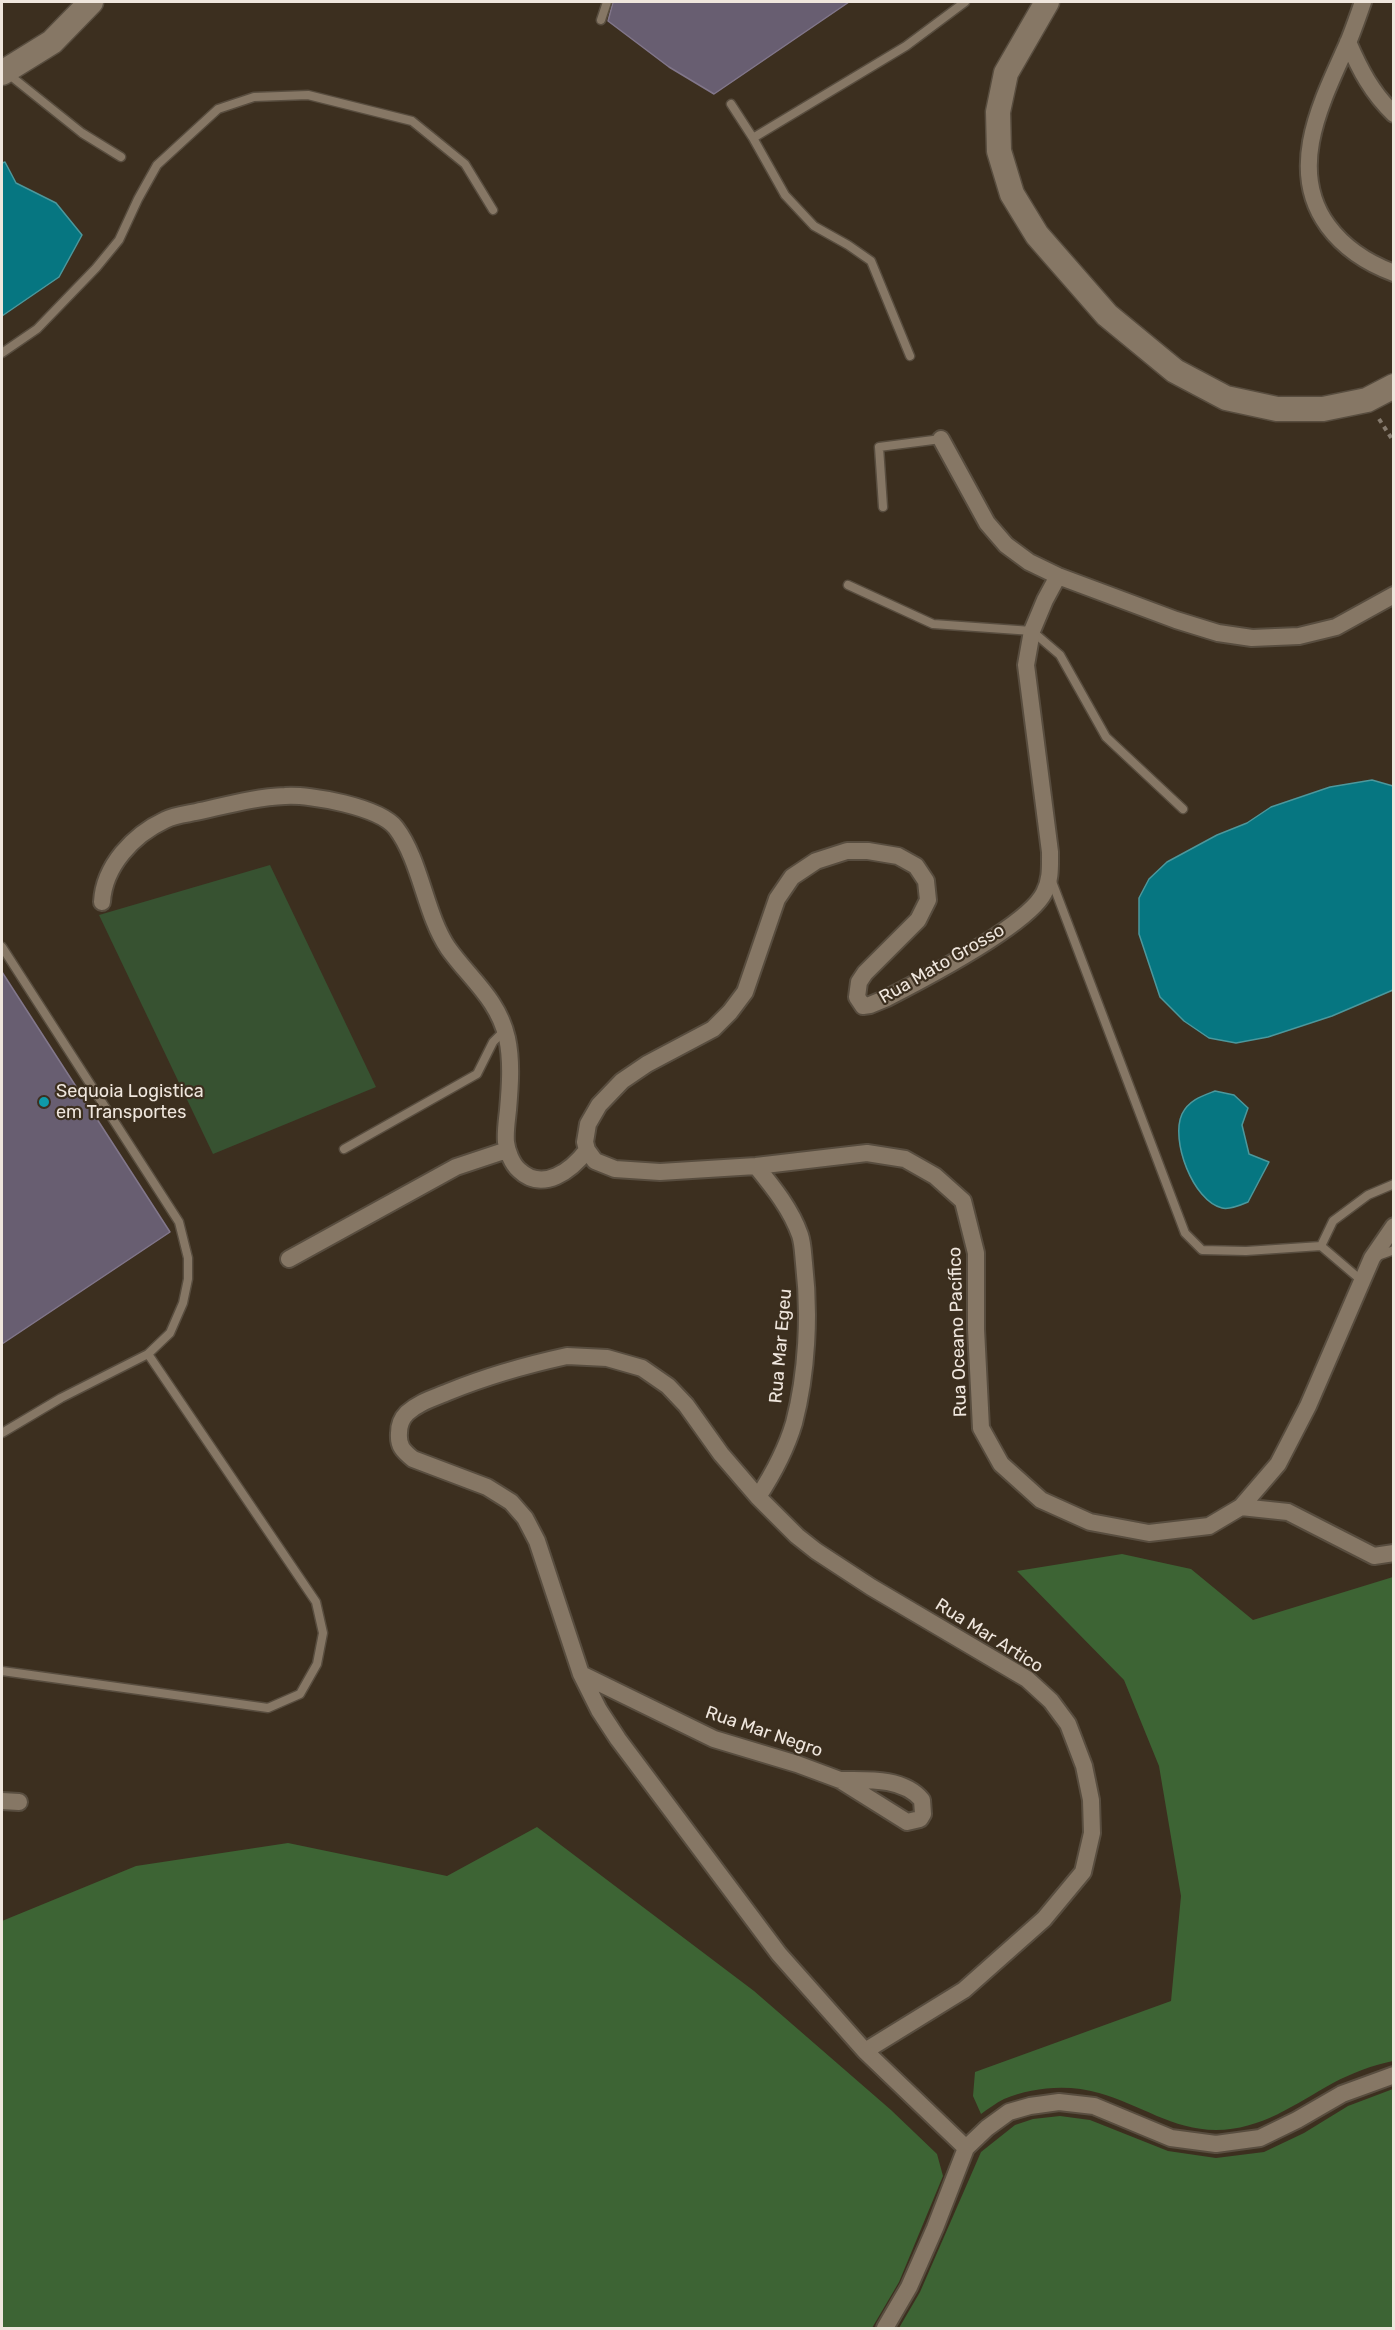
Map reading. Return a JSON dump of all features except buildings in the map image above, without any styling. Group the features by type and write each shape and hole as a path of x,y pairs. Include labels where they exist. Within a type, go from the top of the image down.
{"main road":[{"path":"3,72 52,42 91,2"},
{"path":"1047,2 1006,73 998,112 999,151 1012,195 1037,235 1107,315 1175,371 1226,398 1276,409 1323,409 1367,400 1394,386"}],"street":[{"path":"1363,2 1325,93 1309,144 1308,181 1318,213 1339,242 1372,266 1394,273"},
{"path":"1348,42 1360,72 1379,99 1394,114"},
{"path":"941,439 987,523 1006,545 1029,561 1058,576 1186,623 1218,633 1252,638 1299,636 1336,627 1394,596"},
{"path":"1050,877 1050,852 1026,665 1032,631 1044,600 1058,576"},
{"path":"102,902 103,886 110,870 132,842 166,819 226,805 286,795 346,804 374,813 395,827 414,864 431,912 447,947 497,1009 510,1064 506,1141 510,1157 519,1170 533,1179 550,1178 576,1165 588,1150"},
{"name":"Rua Mato Grosso","path":"588,1150 585,1142 588,1124 599,1105 622,1081 647,1064 713,1029 730,1012 745,992 777,899 792,877 816,861 848,851 888,854 898,856 916,866 926,880 928,900 918,920 888,948 859,982 857,997 863,1006 887,998 994,937 1030,909 1044,894 1050,877"},
{"path":"289,1259 456,1167 507,1150"},
{"name":"Rua Oceano Pacífico","path":"588,1150 596,1161 615,1169 660,1172 756,1166 867,1153 905,1159 935,1176 963,1201 976,1253 981,1428 1001,1464 1041,1500 1090,1522 1149,1533 1209,1526 1241,1507 1278,1464 1308,1406 1372,1258 1394,1226"},
{"name":"Rua Mar Egeu","path":"756,1166 785,1203 800,1236 806,1282 806,1328 802,1379 793,1424 777,1467 758,1497"},
{"name":"Rua Mar Artico","path":"581,1674 537,1541 525,1518 511,1502 487,1487 422,1462 404,1452 398,1443 399,1426 406,1414 422,1402 486,1377 567,1356 607,1358 642,1368 668,1386 686,1405 721,1454 783,1524 816,1551 871,1587 1027,1680 1051,1701 1068,1724 1084,1766 1091,1800 1092,1833 1083,1872 1044,1919 964,1990 865,2051"},
{"path":"1241,1507 1288,1512 1374,1556 1394,1552"},
{"path":"581,1674 599,1710 625,1749 779,1954 865,2051 966,2148"},
{"name":"Rua Mar Negro","path":"581,1674 714,1739 797,1764 840,1780 907,1822 920,1819 924,1808 922,1800 906,1788 874,1780 840,1780"},
{"path":"2,1801 19,1802"},
{"path":"885,2328 917,2267 966,2148 987,2128 1009,2112 1059,2102 1094,2106 1171,2138 1216,2144 1260,2138 1342,2094 1394,2075"}],"lane":[{"path":"601,20 606,2"},
{"path":"753,138 906,46 965,2"},
{"path":"3,72 82,133 121,157"},
{"path":"2,353 37,329 96,268 119,240 157,165 218,109 254,97 308,95 412,121 465,164 493,210"},
{"path":"731,104 785,195 814,226 871,261 910,356"},
{"path":"883,507 879,447 941,439"},
{"path":"848,585 933,624 1032,631 1060,655 1106,737 1183,809"},
{"path":"1050,877 1185,1233 1202,1250 1246,1251 1321,1246 1362,1281"},
{"path":"2,947 179,1222 188,1258 188,1279 170,1333 148,1354 61,1398 2,1433"},
{"path":"344,1149 477,1074 493,1042 504,1031"},
{"path":"1321,1246 1333,1221 1368,1194 1394,1184"},
{"path":"1372,1258 1394,1250"},
{"path":"2,1671 268,1708 300,1694 317,1664 323,1633 316,1602 169,1389 148,1354"}],"path":[{"path":"1367,400 1394,442"}],"green space":[{"path":"270,865 376,1087 213,1154 99,915"},
{"path":"1122,1554 1191,1569 1253,1620 1393,1577 1393,2061 1348,2076 1263,2121 1248,2126 1216,2130 1185,2126 1114,2098 1075,2088 1038,2089 1015,2095 995,2104 981,2114 973,2096 975,2072 1171,2001 1181,1896 1159,1766 1124,1680 1017,1571"},
{"path":"537,1827 754,1991 891,2110 937,2154 943,2176 899,2282 872,2328 2,2328 2,1921 136,1866 288,1843 447,1876"},
{"path":"1393,2089 1393,2328 899,2328 920,2292 981,2152 1015,2125 1033,2119 1060,2116 1090,2120 1168,2151 1216,2158 1264,2152 1304,2133 1348,2106"}],"water":[{"path":"5,162 16,183 56,203 82,235 59,277 2,316 2,163"},
{"path":"1372,780 1393,786 1393,990 1332,1016 1268,1037 1236,1043 1209,1038 1184,1021 1160,997 1139,934 1139,898 1149,879 1167,862 1217,835 1247,823 1271,807 1330,787"},
{"path":"1215,1091 1234,1095 1248,1108 1242,1125 1249,1154 1269,1162 1248,1202 1228,1208 1211,1203 1193,1182 1179,1139 1179,1125 1188,1105"}],"place":[{"name":"Sequoia Logistica em Transportes","path":"44,1102"}]}
